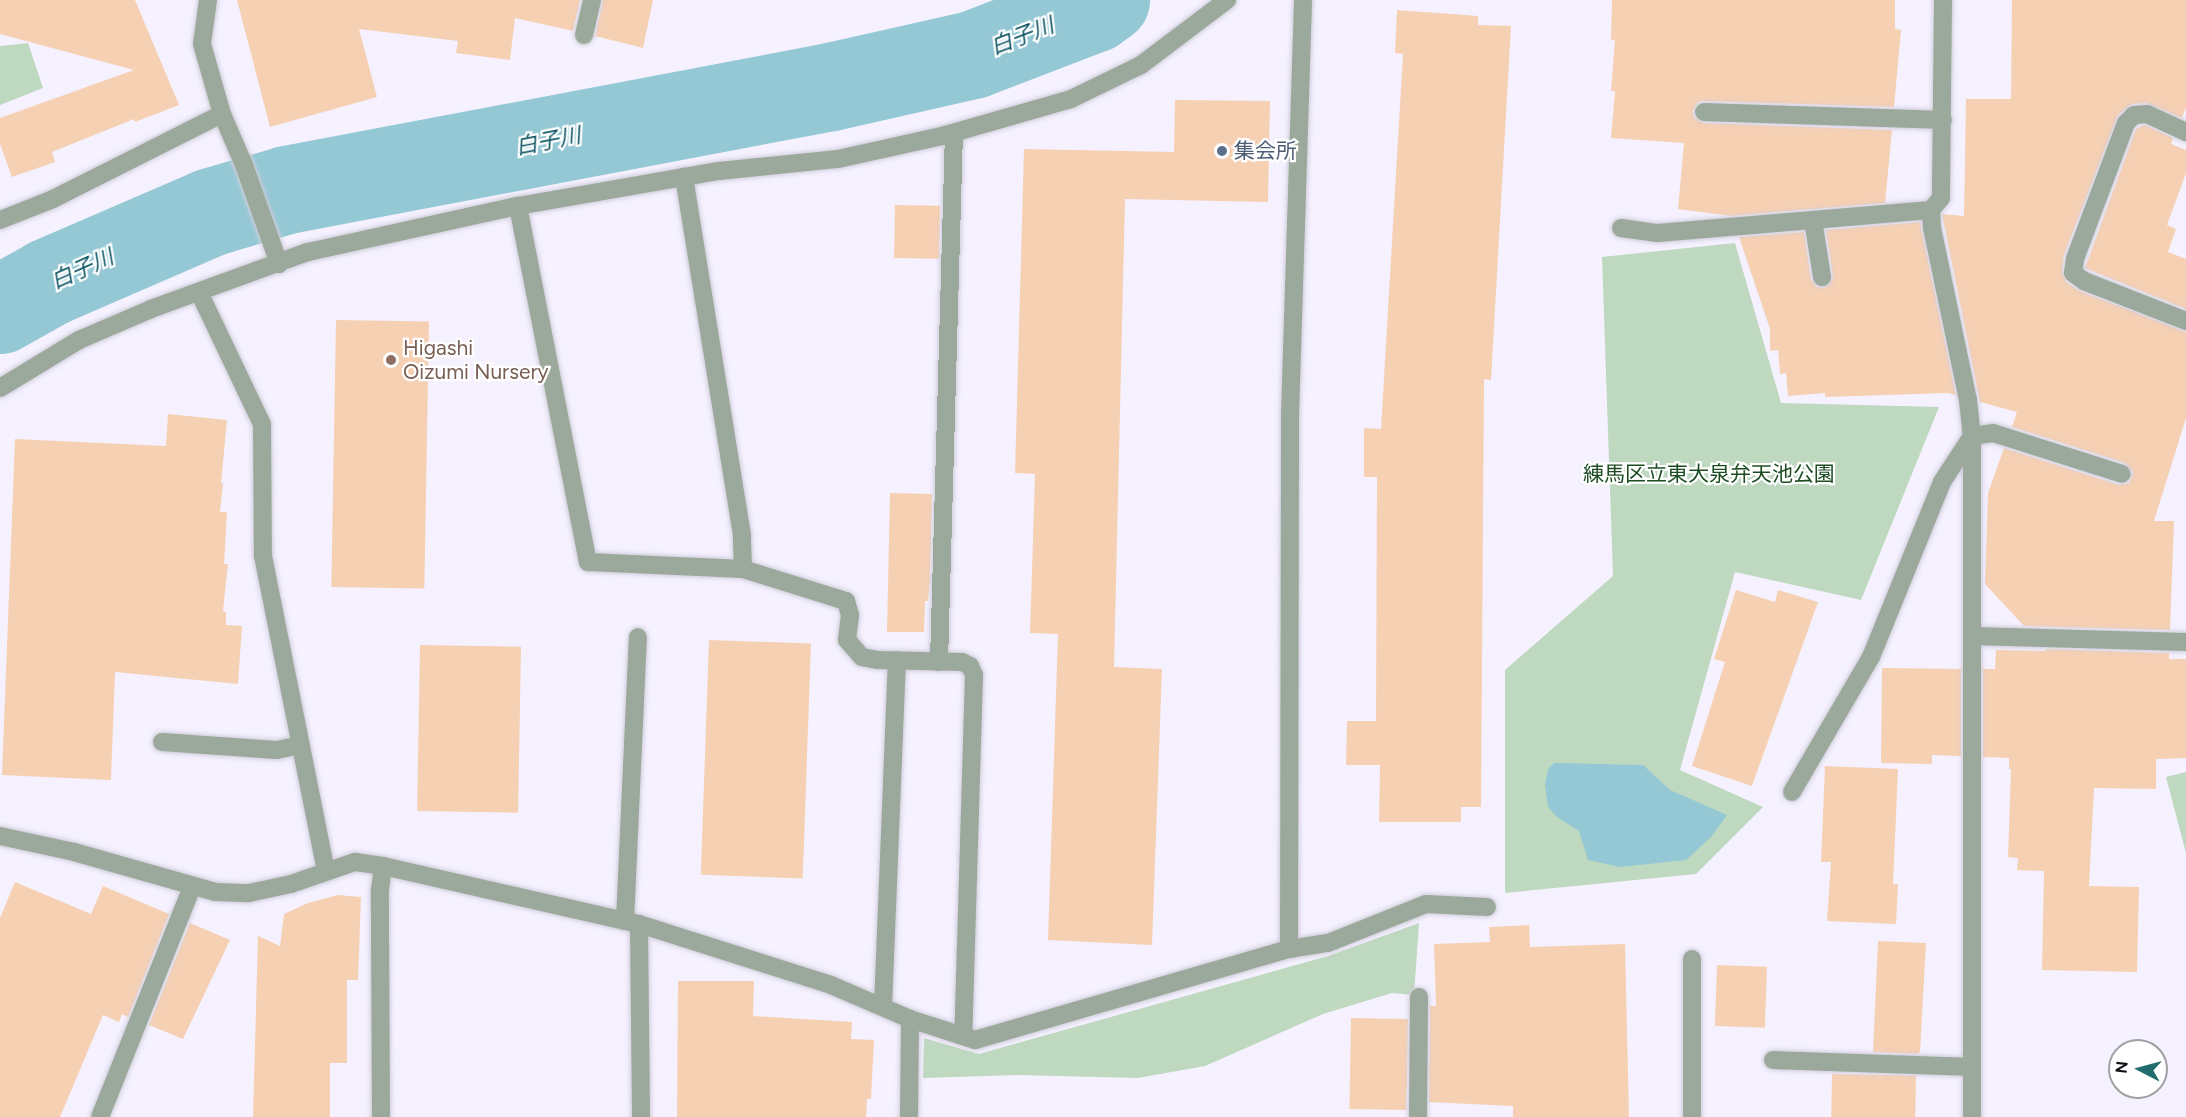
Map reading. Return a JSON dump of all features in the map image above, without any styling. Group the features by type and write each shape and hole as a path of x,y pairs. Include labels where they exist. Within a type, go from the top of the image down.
{"street":[{"path":"208,0 202,44 222,114 244,165 279,264"},
{"path":"584,35 592,0"},
{"path":"0,388 79,340 308,252 518,206 719,171 838,159 954,133 1071,99 1141,65 1227,0"},
{"path":"1289,949 1290,415 1303,0"},
{"path":"1943,0 1942,120 1932,228 1968,400 1972,436 1972,1117"},
{"path":"1704,112 1942,120"},
{"path":"0,220 53,199 222,114"},
{"path":"2186,132 2147,114 2134,115 2126,123 2075,259 2073,273 2084,281 2186,321"},
{"path":"939,662 954,133"},
{"path":"684,177 742,535 742,569"},
{"path":"1621,228 1658,233 1813,220 1936,204"},
{"path":"518,206 588,562 742,569 846,602 850,615 847,640 862,657 962,662 970,666 974,675 963,1036"},
{"path":"1813,220 1822,277"},
{"path":"199,292 262,424 263,556 326,872"},
{"path":"1792,792 1871,657 1942,482 1972,436 1993,433 2122,474"},
{"path":"1972,636 2186,642"},
{"path":"638,637 632,923 641,1117"},
{"path":"883,1007 897,660"},
{"path":"162,741 277,750 300,745"},
{"path":"0,836 74,852 215,892 249,893 355,862 383,866 632,923 831,985 910,1019 975,1040 1289,949 1328,943 1426,904 1486,907"},
{"path":"381,1117 380,890 383,866"},
{"path":"100,1117 192,887"},
{"path":"1692,959 1692,1117"},
{"path":"1418,1117 1419,998"},
{"path":"909,1117 910,1019"},
{"path":"1773,1060 1972,1067"}],"green space":[{"path":"28,43 43,88 0,105 0,46"},
{"name":"練馬区立東大泉弁天池公園","path":"1735,243 1781,403 1939,407 1861,600 1735,572 1680,770 1763,807 1696,874 1505,893 1505,670 1613,576 1602,257"},
{"path":"2186,772 2186,853 2166,777"},
{"path":"1419,923 1414,995 1392,993 1323,1014 1205,1066 1138,1078 1017,1075 923,1078 924,1038 979,1054 1328,956"}],"water":[{"path":"1554,763 1643,765 1670,790 1727,815 1711,837 1686,860 1620,867 1588,860 1579,831 1557,817 1548,807 1545,785 1548,769"}],"building":[{"path":"0,0 135,0 179,105 135,122 134,119 52,152 55,162 12,177 0,144 0,118 134,70 0,34"},
{"path":"237,0 580,0 573,31 515,18 510,60 456,53 458,41 359,29 377,97 270,127"},
{"path":"603,0 653,0 643,48 595,36"},
{"path":"1612,0 1895,0 1895,29 1901,30 1894,107 1704,101 1698,102 1693,111 1694,118 1704,123 1892,130 1885,203 1731,216 1678,209 1684,143 1611,138 1615,91 1611,91 1615,40 1611,40"},
{"path":"2012,0 2186,0 2186,107 2182,118 2146,103 2132,104 2118,115 2064,255 2062,271 2066,282 2080,291 2186,332 2186,418 2154,521 2174,521 2170,630 2024,626 1985,584 1988,493 2004,448 2119,485 2129,483 2133,472 2125,463 2012,427 2017,412 1980,402 1942,214 1964,216 1966,99 2011,99"},
{"path":"1397,10 1478,16 1478,25 1511,26 1491,380 1484,379 1481,807 1461,807 1461,822 1379,822 1380,765 1346,765 1347,721 1376,721 1377,477 1364,477 1364,428 1381,429 1403,54 1395,53"},
{"path":"1175,100 1270,101 1268,202 1125,199 1114,667 1162,669 1152,945 1048,940 1058,634 1030,633 1035,474 1015,473 1024,149 1174,152"},
{"path":"2145,125 2173,138 2171,144 2186,150 2186,173 2167,225 2176,229 2168,252 2186,259 2186,309 2085,268 2136,129"},
{"path":"895,205 940,206 939,259 894,258"},
{"path":"1920,222 1956,395 1948,393 1825,397 1825,393 1788,396 1786,373 1780,374 1778,350 1770,351 1770,329 1739,237 1804,232 1811,279 1817,287 1823,288 1829,285 1833,276 1826,230"},
{"path":"336,320 429,322 424,589 331,587"},
{"path":"168,414 227,420 220,512 227,512 224,564 228,564 223,611 226,612 226,625 242,626 238,684 115,672 111,780 2,775 15,439 166,446"},
{"path":"890,493 932,494 930,580 928,601 925,601 924,632 887,632"},
{"path":"1736,590 1775,602 1778,590 1818,602 1752,786 1692,766 1725,662 1714,659"},
{"path":"709,640 811,644 803,878 701,875"},
{"path":"420,645 521,647 518,813 417,811"},
{"path":"2045,649 2169,653 2169,659 2186,659 2186,758 2156,759 2156,789 2094,788 2089,886 2139,887 2137,972 2042,970 2044,871 2017,870 2018,858 2008,857 2011,769 2009,769 2009,758 1983,757 1983,669 1995,669 1996,650 2047,651"},
{"path":"1882,668 1961,669 1961,756 1932,755 1932,764 1881,763"},
{"path":"1825,766 1898,769 1893,884 1898,884 1896,924 1827,921 1831,862 1821,862"},
{"path":"15,882 91,914 103,886 169,914 128,1017 122,1014 119,1022 103,1015 60,1117 0,1117 0,918"},
{"path":"338,895 361,897 358,980 347,980 347,1063 330,1063 330,1117 253,1117 258,936 280,946 284,914 308,903"},
{"path":"190,923 230,940 183,1039 149,1025"},
{"path":"1529,925 1530,947 1625,944 1629,1117 1513,1117 1513,1106 1429,1102 1430,1006 1436,1006 1434,944 1490,942 1489,927"},
{"path":"1878,941 1926,943 1920,1052 1917,1054 1873,1052"},
{"path":"1717,965 1767,967 1765,1028 1715,1026"},
{"path":"678,981 754,981 753,1016 852,1022 851,1039 874,1040 871,1099 867,1099 866,1117 677,1117"},
{"path":"1351,1018 1408,1019 1406,1110 1349,1109"},
{"path":"1832,1074 1916,1075 1915,1117 1831,1117"}],"waterway":[{"name":"白子川","path":"0,310 50,282 212,212 287,190 831,87 973,55 1093,9 1106,0"}],"place":[{"name":"集会所","path":"1222,151"},
{"name":"Higashi Oizumi Nursery","path":"391,360"}]}
